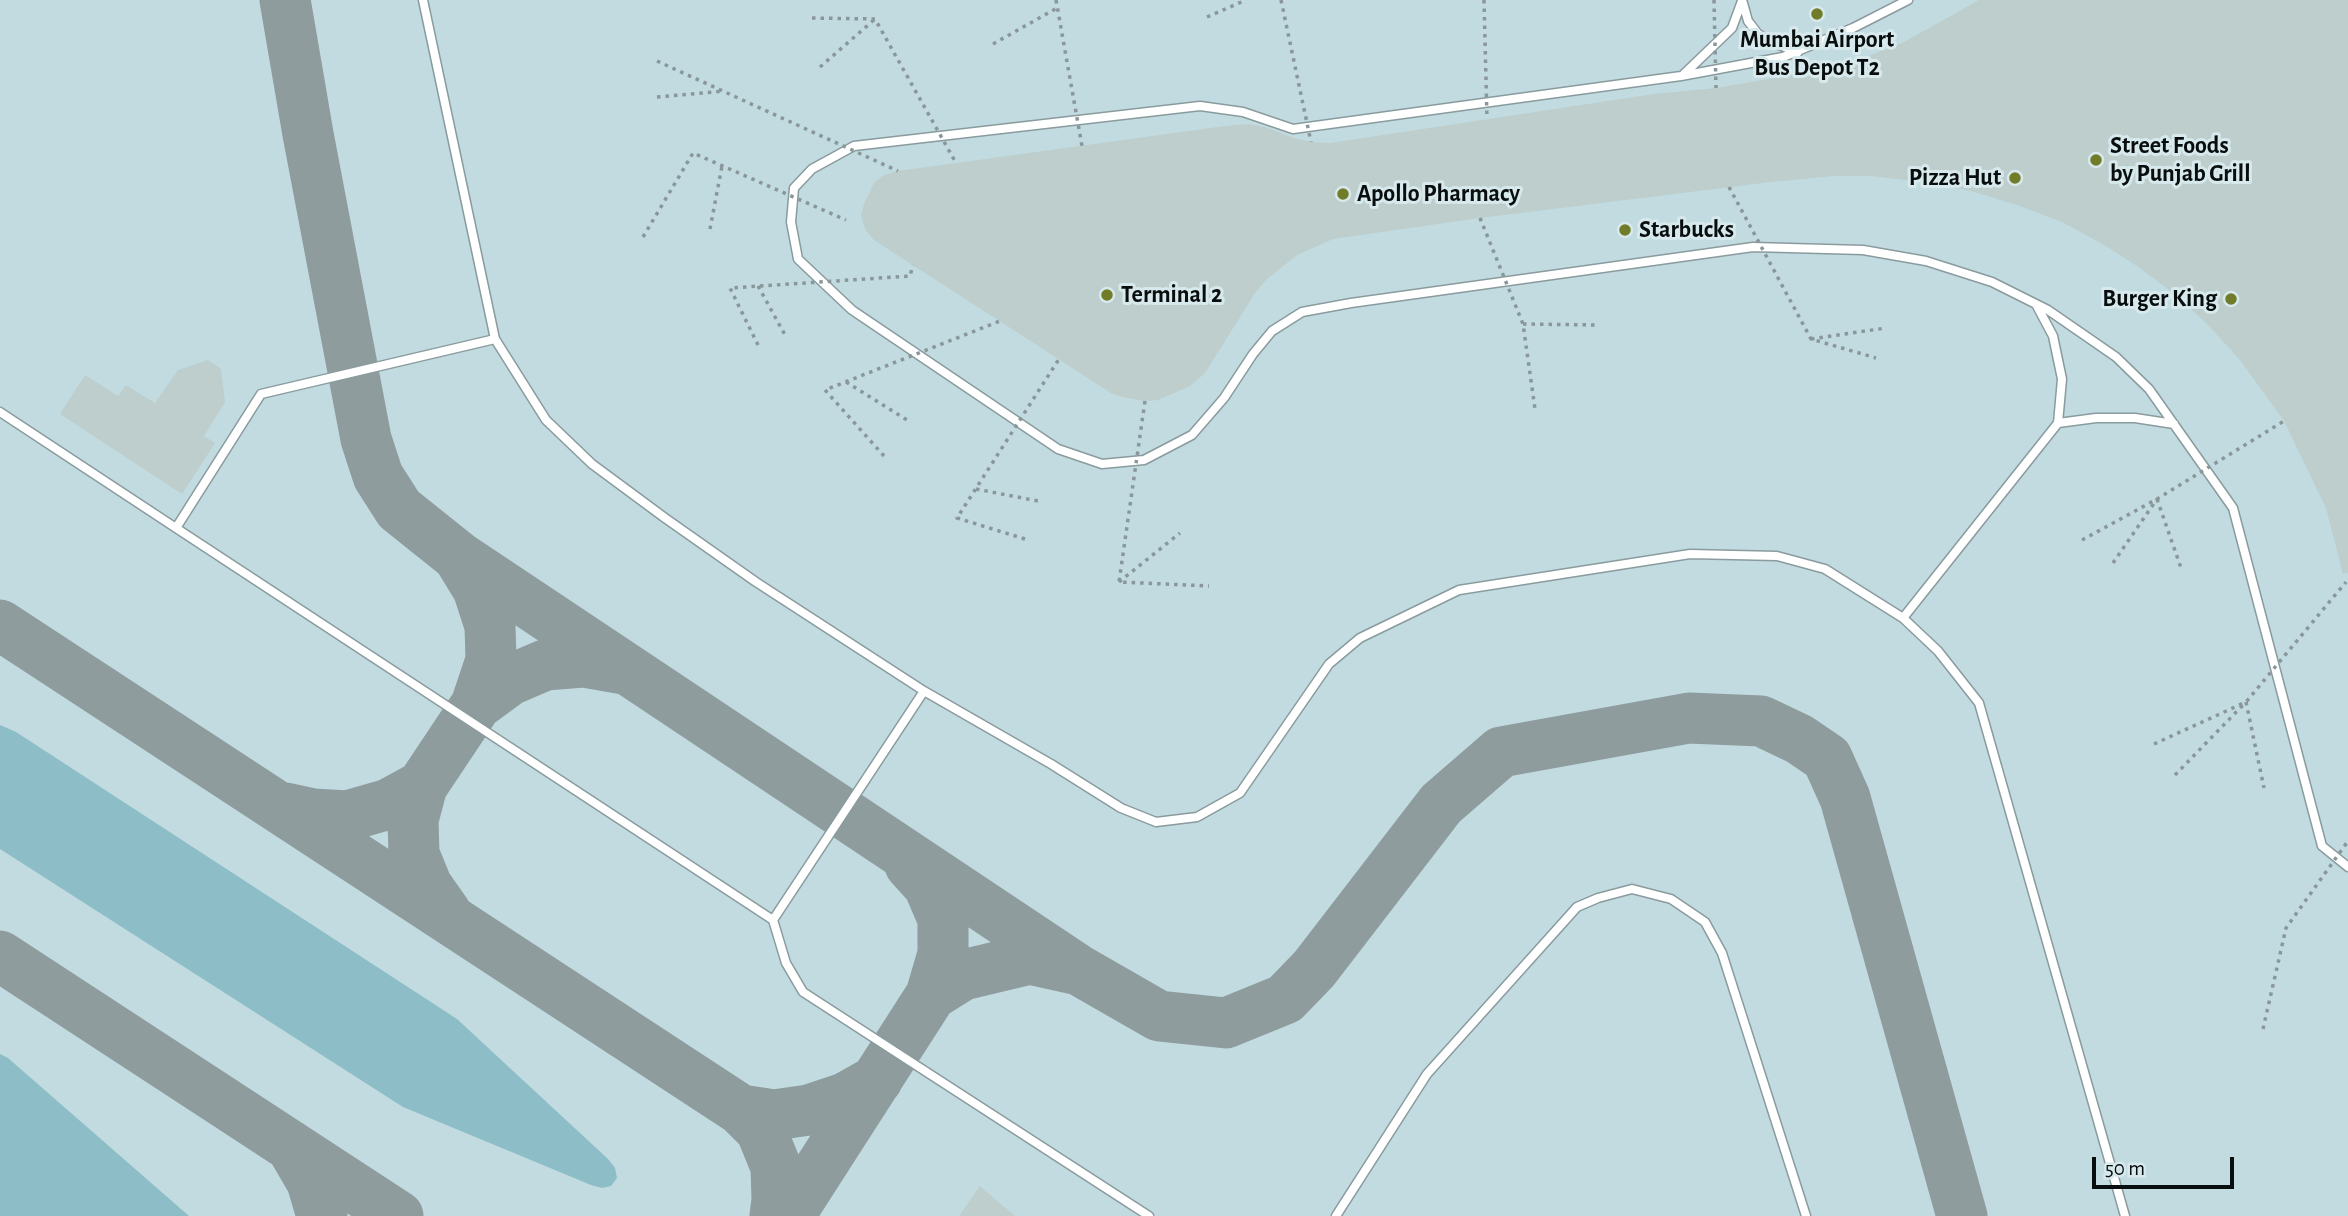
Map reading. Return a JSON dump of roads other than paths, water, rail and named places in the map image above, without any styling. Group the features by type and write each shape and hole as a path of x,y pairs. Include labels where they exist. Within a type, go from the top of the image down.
{"lane":[{"path":"424,0 495,339 546,420 592,464 756,582 923,691 1051,764 1121,808 1156,822 1197,817 1240,793 1329,664 1360,638 1458,590 1689,554 1777,556 1825,569 1903,618 1938,651 1979,704 2125,1216"},
{"path":"1908,0 1798,52 1681,76 1293,129 1243,112 1200,106 854,146 812,169 794,188 791,222 798,258 852,310 1058,449 1102,464 1144,460 1192,435 1224,398 1272,331 1302,312 1350,303 1767,247 1863,250 1926,261 1992,282 2048,310 2116,357 2149,389 2233,508 2322,846 2348,867"},
{"path":"1742,1 1748,22 1758,34 1798,52"},
{"path":"1681,76 1732,28 1742,1"},
{"path":"1903,618 2058,424 2062,379 2053,336 2036,304"},
{"path":"176,528 261,394 495,339"},
{"path":"0,412 773,920 786,963 803,992 1149,1216"},
{"path":"2058,424 2096,418 2135,418 2175,424"},
{"path":"773,920 923,691"},
{"path":"1336,1216 1427,1074 1577,907 1632,889 1671,899 1705,922 1722,953 1806,1216"}],"place":[{"name":"Mumbai Airport Bus Depot T2","path":"1817,14"},
{"name":"Street Foods by Punjab Grill","path":"2096,160"},
{"name":"Pizza Hut","path":"2015,178"},
{"name":"Apollo Pharmacy","path":"1343,194"},
{"name":"Starbucks","path":"1625,230"},
{"name":"Terminal 2","path":"1107,295"},
{"name":"Burger King","path":"2231,299"}]}
